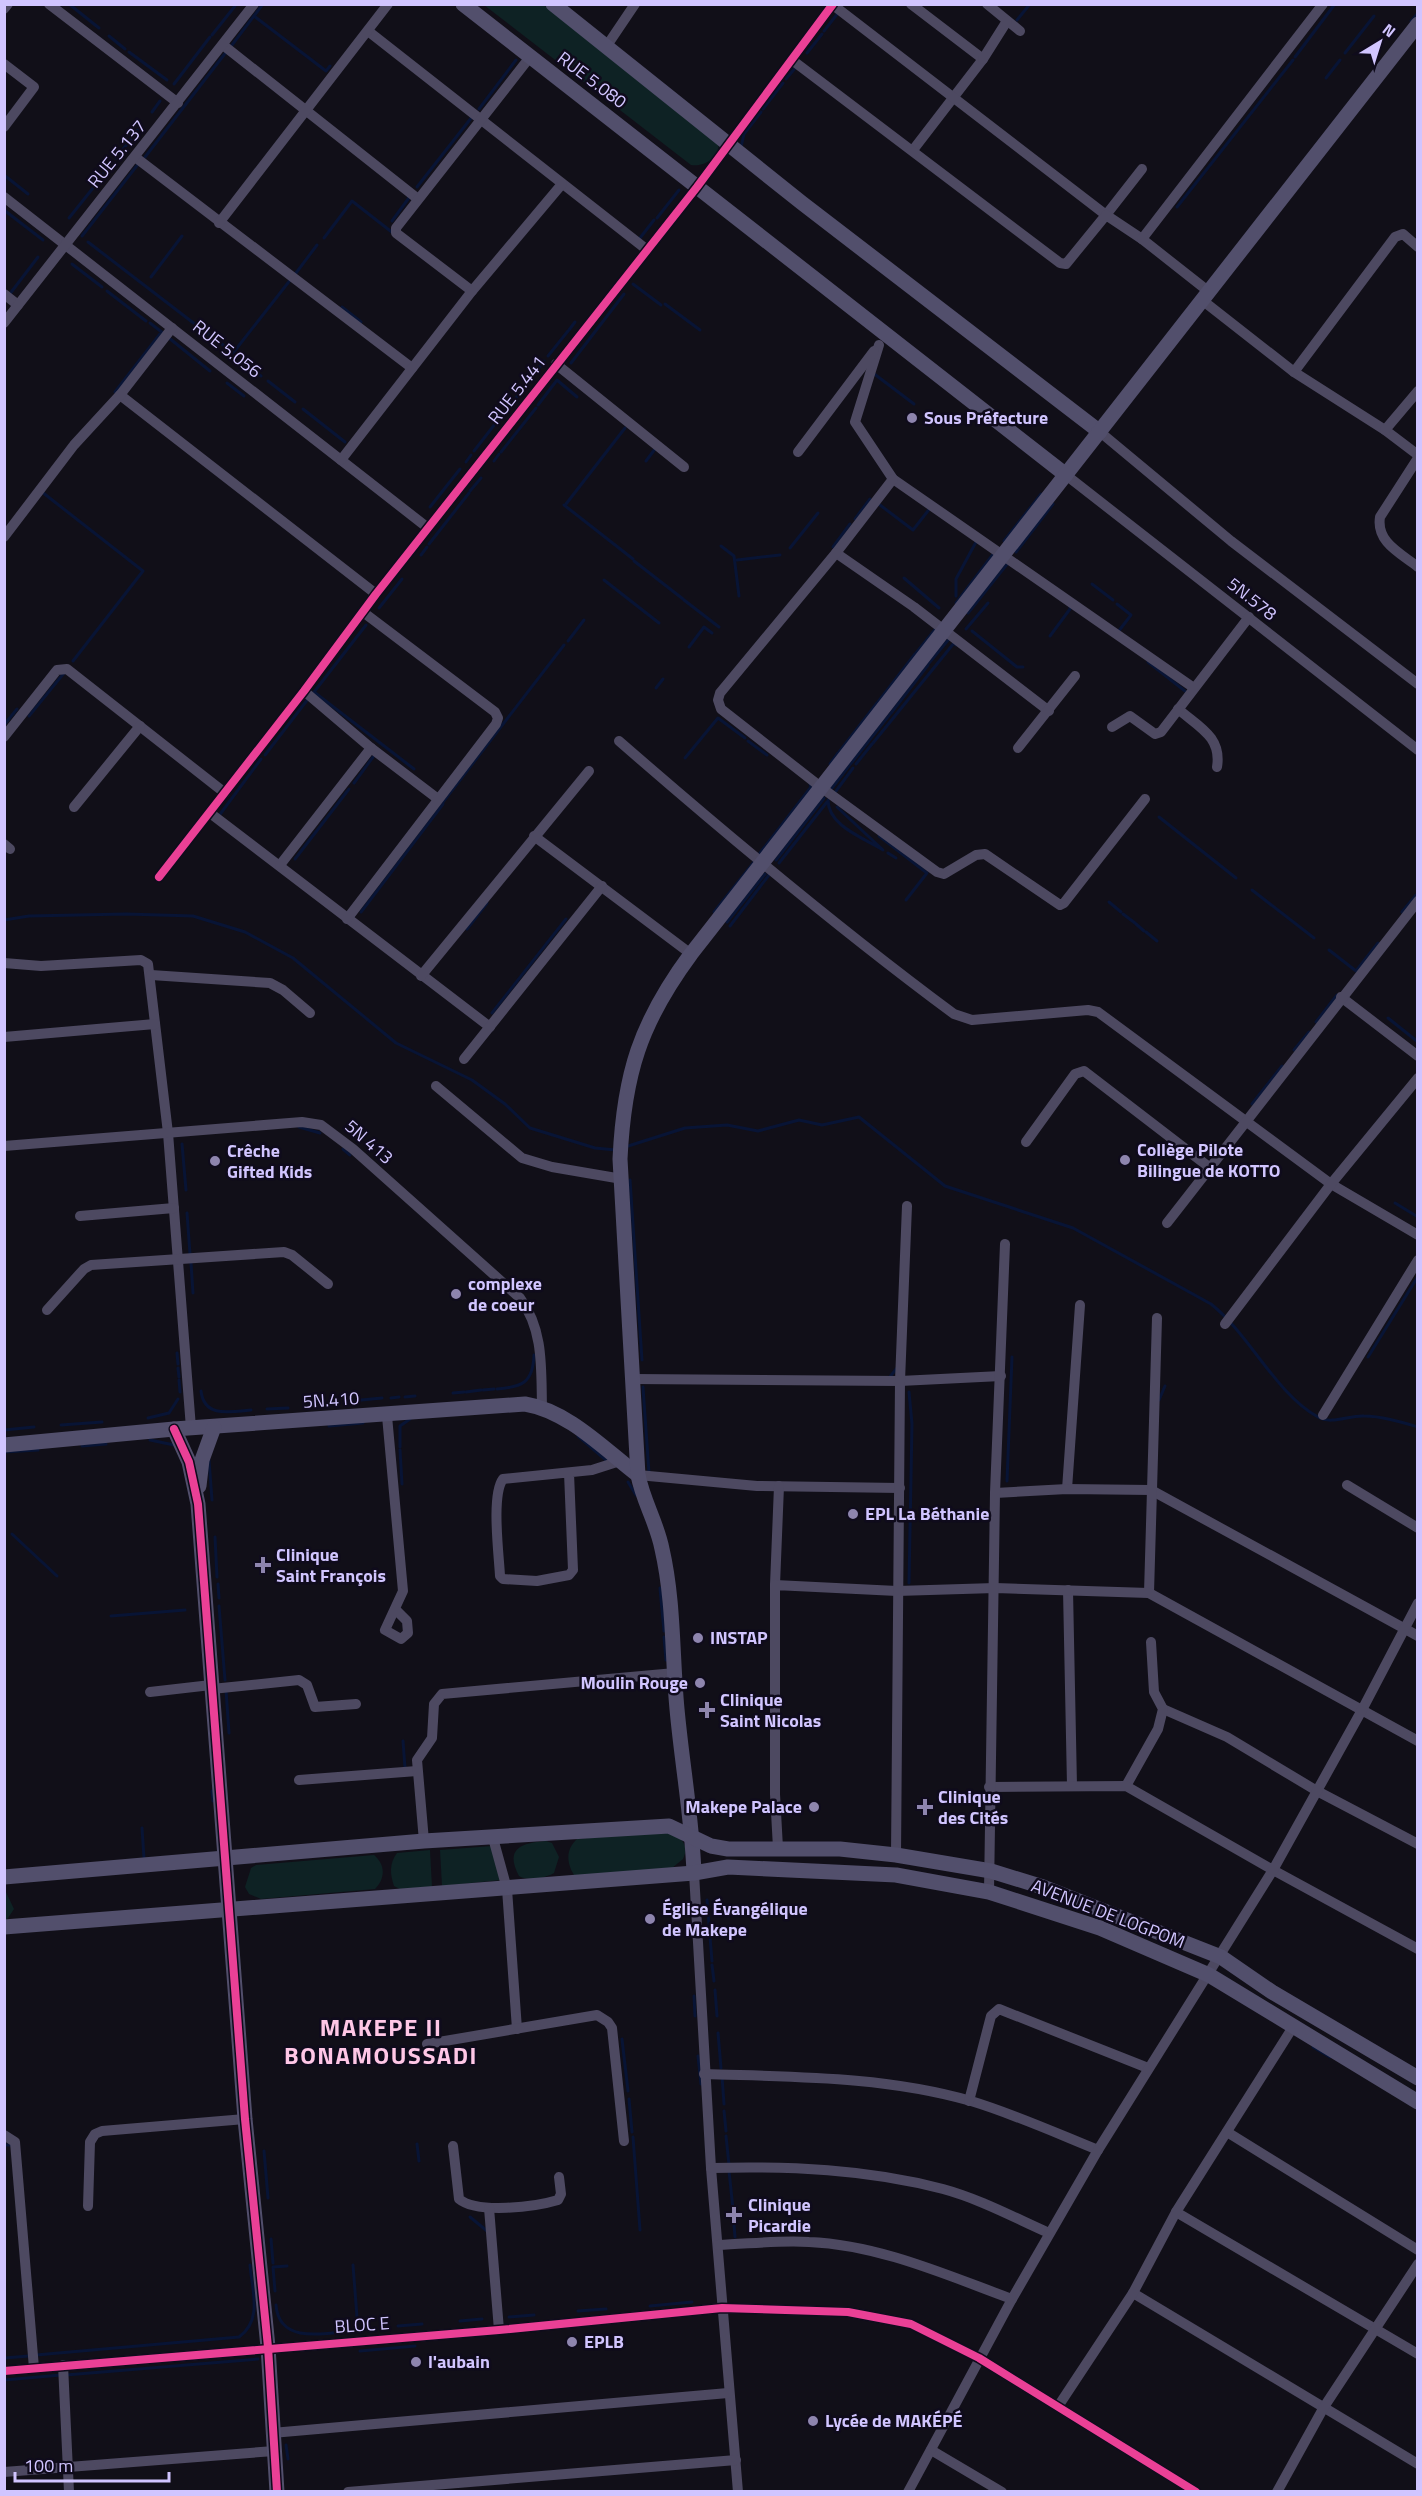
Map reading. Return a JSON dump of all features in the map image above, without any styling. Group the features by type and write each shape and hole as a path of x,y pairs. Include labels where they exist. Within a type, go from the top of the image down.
{"main road":[{"name":"RUE 5.080","path":"463,4 697,187 883,340 1066,475"},
{"name":"RUE 5.080","path":"553,4 728,144 1100,432"},
{"path":"694,1873 693,1836 667,1576 662,1547 642,1495 638,1475 620,1159 622,1123 632,1062 641,1036 657,1003 691,954 1418,24"},
{"name":"5N.410","path":"4,1445 174,1429 387,1416 509,1404 542,1407 560,1416 638,1475"},
{"path":"198,1504 202,1460 214,1427"},
{"path":"174,1429 189,1462 198,1504 245,2119 268,2347 277,2492"},
{"name":"AVENUE DE LOGPOM","path":"4,1877 424,1841 669,1826 719,1847 840,1849 896,1855 991,1872 1043,1887 1221,1957 1272,1992 1418,2078"},
{"name":"AVENUE DE LOGPOM","path":"4,1927 694,1873 728,1867 896,1875 989,1892 1100,1928 1209,1975 1418,2102"}],"street":[{"path":"4,9 8,4"},
{"path":"49,4 178,103"},
{"name":"RUE 5.137","path":"4,323 254,4"},
{"path":"219,223 388,4"},
{"path":"606,47 635,4"},
{"path":"911,4 983,58"},
{"path":"987,4 1020,31"},
{"path":"1142,239 1323,4"},
{"path":"833,5 1106,215 1142,239 1294,372 1385,430 1418,457 1380,517 1378,525 1383,539 1418,567"},
{"name":"RUE 5.441","path":"159,877 304,691 376,594 697,187 833,5"},
{"path":"913,150 983,58 1008,21"},
{"path":"368,31 482,118 646,249"},
{"path":"223,45 418,199"},
{"path":"472,291 396,233 396,228 530,57"},
{"path":"792,60 1064,264 1142,169"},
{"path":"4,64 34,87 4,127"},
{"path":"135,157 412,368"},
{"path":"341,459 472,291 562,184"},
{"name":"RUE 5.056","path":"4,197 428,528"},
{"path":"1294,372 1395,237 1403,234 1418,247"},
{"path":"4,294 18,305"},
{"path":"4,537 74,445 120,395 172,328"},
{"path":"798,452 883,340"},
{"path":"883,340 855,422 893,479 1194,688"},
{"path":"556,364 684,467"},
{"path":"1385,430 1418,391"},
{"path":"120,395 376,594"},
{"path":"1100,432 1231,541 1418,684"},
{"name":"5N.578","path":"1066,475 1418,750"},
{"path":"893,479 836,554 720,693 718,700 721,709 822,788 937,872 944,874 976,855 985,854 1060,905 1064,903 1145,799"},
{"path":"836,554 945,631 1049,711"},
{"path":"347,919 496,724 498,718 495,712 363,612"},
{"path":"1112,727 1130,716 1158,734 1249,617"},
{"path":"4,736 62,668 67,669 225,793"},
{"path":"1018,748 1075,676"},
{"path":"304,691 371,748 438,799"},
{"path":"1178,709 1212,738 1218,747 1217,767"},
{"path":"74,807 140,726"},
{"path":"619,741 762,865 854,940 954,1014 972,1020 1088,1010 1098,1012 1331,1184 1418,1235"},
{"path":"280,865 371,748"},
{"path":"421,976 589,771"},
{"path":"210,813 490,1027"},
{"path":"534,836 691,954"},
{"path":"464,1059 602,886"},
{"path":"1167,1223 1341,997 1416,907"},
{"path":"4,963 41,966 141,960 148,964 168,1133 191,1428"},
{"path":"151,975 270,983 278,986 310,1013"},
{"path":"1341,997 1418,1056"},
{"path":"4,1037 155,1024"},
{"path":"1026,1142 1075,1074 1084,1071 1209,1167"},
{"path":"1225,1324 1331,1184 1418,1078"},
{"path":"436,1086 522,1158 552,1167 622,1179"},
{"name":"5N 413","path":"4,1146 303,1122 321,1125 520,1298 531,1314 538,1339 542,1407"},
{"path":"896,1855 900,1381 908,1206"},
{"path":"80,1216 174,1208"},
{"path":"989,1892 995,1493 1005,1244"},
{"path":"46,1310 87,1266 284,1252 292,1255 328,1284"},
{"path":"1323,1415 1418,1260"},
{"path":"1067,1489 1080,1305"},
{"path":"1149,1593 1157,1318"},
{"path":"633,1379 900,1381 1001,1377"},
{"path":"387,1416 403,1591 395,1609"},
{"path":"569,1473 573,1570 569,1575 537,1581 503,1579 500,1576 499,1484 507,1477 569,1473 605,1467 620,1461"},
{"path":"638,1475 779,1486 900,1488"},
{"path":"1347,1485 1418,1528"},
{"path":"778,1848 775,1782 775,1585 779,1486"},
{"path":"995,1493 1067,1489 1151,1490 1418,1636"},
{"path":"775,1585 897,1591 995,1588 1149,1593 1418,1742"},
{"path":"1068,1590 1072,1786"},
{"path":"908,2492 1049,2233 1148,2068 1221,1957 1273,1870 1362,1710 1402,1628 1418,1603"},
{"path":"1151,1642 1154,1692 1163,1709 1227,1737 1317,1791 1418,1844"},
{"path":"424,1841 417,1771 418,1756 432,1738 434,1704 442,1694 675,1673"},
{"path":"150,1692 299,1680 307,1685 315,1707 356,1704"},
{"path":"1126,1785 1158,1729 1163,1709"},
{"path":"299,1780 417,1771"},
{"path":"989,1787 1126,1785 1418,1950"},
{"path":"493,1838 507,1888 517,2029"},
{"path":"694,1873 704,2074 728,2393 738,2492"},
{"path":"969,2101 991,2016 994,2010 999,2009 1148,2068"},
{"path":"427,2044 597,2015 608,2022 612,2028 624,2141"},
{"path":"1059,2405 1132,2293 1176,2212 1293,2027"},
{"path":"704,2074 830,2078 897,2086 969,2101 1098,2150"},
{"path":"88,2206 90,2142 95,2134 102,2131 245,2119"},
{"path":"1227,2132 1418,2250"},
{"path":"4,2135 15,2142 34,2368"},
{"path":"453,2146 459,2199 471,2206 489,2208 558,2200 561,2194 559,2177"},
{"path":"711,2168 802,2167 886,2177 945,2190 1049,2233"},
{"path":"489,2208 499,2330"},
{"path":"1176,2212 1418,2354"},
{"path":"718,2245 809,2242 843,2246 919,2264 1012,2299"},
{"path":"1277,2492 1324,2408 1418,2264"},
{"path":"1132,2293 1418,2464"},
{"name":"BLOC E","path":"4,2370 499,2330 722,2308 804,2309 879,2316 911,2324 979,2358 1059,2405 1196,2492"},
{"path":"63,2365 69,2492"},
{"path":"272,2433 728,2393"},
{"path":"931,2450 1002,2492"},
{"path":"4,2472 274,2451"},
{"path":"348,2492 736,2460"}],"green space":[{"path":"484,5 544,5 713,134 719,142 717,152 706,163 691,165"},
{"path":"668,1831 685,1845 683,1859 672,1868 574,1875 568,1856 577,1839"},
{"path":"546,1841 552,1843 559,1857 554,1873 537,1879 519,1876 514,1859 518,1849 530,1843"},
{"path":"492,1846 501,1880 442,1886 440,1850"},
{"path":"430,1850 432,1887 400,1889 394,1886 391,1869 397,1853"},
{"path":"374,1855 381,1863 383,1872 381,1881 375,1889 261,1899 249,1894 245,1887 251,1868 256,1865"},
{"path":"4,1888 14,1909 4,1924"}],"waterway":[{"path":"69,4 99,28"},
{"path":"232,45 263,4"},
{"path":"1017,20 1030,4"},
{"path":"1295,57 1335,4"},
{"path":"212,35 235,6"},
{"path":"824,31 838,13"},
{"path":"1411,21 1418,13"},
{"path":"254,16 326,71 330,66"},
{"path":"1345,53 1374,16"},
{"path":"807,53 822,34"},
{"path":"109,36 125,49"},
{"path":"174,84 210,37"},
{"path":"145,157 227,51"},
{"path":"129,52 167,80"},
{"path":"479,109 516,60"},
{"path":"1177,207 1293,60"},
{"path":"1326,78 1340,60"},
{"path":"786,79 796,67"},
{"path":"763,109 783,83"},
{"path":"152,112 160,101"},
{"path":"741,147 744,134 761,112"},
{"path":"417,187 472,117"},
{"path":"116,158 138,130"},
{"path":"82,236 139,163"},
{"path":"99,180 108,167"},
{"path":"4,175 28,194"},
{"path":"69,218 97,183"},
{"path":"657,218 679,190"},
{"path":"392,221 411,195"},
{"path":"324,238 352,201 393,233"},
{"path":"4,210 43,240"},
{"path":"640,238 654,220"},
{"path":"151,277 182,236"},
{"path":"88,242 200,328"},
{"path":"296,273 317,245"},
{"path":"9,295 38,257"},
{"path":"72,264 102,287"},
{"path":"233,353 291,279"},
{"path":"633,284 661,305"},
{"path":"107,291 146,321"},
{"path":"571,363 624,294"},
{"path":"665,304 700,330"},
{"path":"342,307 361,322"},
{"path":"569,330 575,322"},
{"path":"150,323 163,333"},
{"path":"204,331 230,350"},
{"path":"548,356 568,331"},
{"path":"115,392 160,334"},
{"path":"169,338 210,371"},
{"path":"241,361 261,376"},
{"path":"513,402 544,361"},
{"path":"873,373 914,404"},
{"path":"538,405 557,380 577,397"},
{"path":"268,381 295,402"},
{"path":"227,383 244,396"},
{"path":"474,451 509,406"},
{"path":"501,452 536,408"},
{"path":"303,409 345,442"},
{"path":"566,504 625,428"},
{"path":"646,461 655,449"},
{"path":"494,461 499,454"},
{"path":"466,462 471,455"},
{"path":"430,507 460,469"},
{"path":"470,491 481,478"},
{"path":"42,492 143,571 73,661"},
{"path":"429,544 469,493"},
{"path":"1004,541 1041,494"},
{"path":"861,511 870,499"},
{"path":"1016,552 1053,504"},
{"path":"564,505 633,559"},
{"path":"880,505 913,530 931,507"},
{"path":"855,519 860,512"},
{"path":"790,548 818,513"},
{"path":"833,547 850,524"},
{"path":"956,596 956,579 976,542"},
{"path":"721,546 734,556 739,596"},
{"path":"421,555 427,547"},
{"path":"956,603 994,553"},
{"path":"737,560 780,555"},
{"path":"634,561 683,599"},
{"path":"968,613 1008,563"},
{"path":"904,578 939,608"},
{"path":"379,608 402,579"},
{"path":"604,580 659,623"},
{"path":"1092,584 1113,600"},
{"path":"684,600 719,627"},
{"path":"966,629 988,603"},
{"path":"1117,604 1131,615 1118,632"},
{"path":"1050,636 1070,607"},
{"path":"568,641 584,620"},
{"path":"366,625 314,692 414,769"},
{"path":"689,647 704,627 712,633"},
{"path":"916,653 937,627"},
{"path":"972,631 1017,667 1023,667"},
{"path":"929,663 949,639"},
{"path":"873,743 954,643 956,645"},
{"path":"443,802 564,645"},
{"path":"878,702 915,654"},
{"path":"1148,662 1185,691"},
{"path":"891,713 928,665"},
{"path":"29,716 64,673"},
{"path":"656,688 663,679"},
{"path":"265,755 308,699"},
{"path":"839,752 877,703"},
{"path":"4,725 17,709"},
{"path":"852,762 890,714"},
{"path":"685,758 718,718 745,738"},
{"path":"748,741 767,755"},
{"path":"856,764 872,744"},
{"path":"830,764 838,753"},
{"path":"354,783 373,757"},
{"path":"218,817 261,759"},
{"path":"832,788 851,763"},
{"path":"836,791 853,768"},
{"path":"760,853 811,787 810,784"},
{"path":"295,859 349,789"},
{"path":"776,860 824,798"},
{"path":"828,800 830,809 840,824 883,850 837,807"},
{"path":"779,863 827,802"},
{"path":"361,912 443,804"},
{"path":"1159,817 1236,878"},
{"path":"879,836 927,873 906,900"},
{"path":"888,853 896,858"},
{"path":"714,912 754,862"},
{"path":"727,922 765,874"},
{"path":"730,926 769,875"},
{"path":"1252,890 1314,938"},
{"path":"1402,912 1416,895"},
{"path":"1109,902 1121,912"},
{"path":"467,929 487,903"},
{"path":"4,920 29,916 126,914 193,916 245,932 293,958 396,1043 472,1080 505,1104 530,1128 595,1148 616,1150"},
{"path":"1123,914 1135,923"},
{"path":"492,1013 566,919"},
{"path":"1136,924 1144,931"},
{"path":"1146,932 1157,941"},
{"path":"1329,950 1356,971 1378,943"},
{"path":"1316,1022 1337,995"},
{"path":"1388,1018 1418,1042"},
{"path":"1294,1050 1309,1032"},
{"path":"1252,1104 1282,1066"},
{"path":"625,1147 685,1128 727,1125 758,1131 799,1120 822,1125 859,1117 945,1186 1073,1228 1211,1304 1238,1331 1289,1394 1318,1417 1335,1420 1371,1416 1418,1427"},
{"path":"299,1127 320,1133"},
{"path":"182,1144 186,1190"},
{"path":"343,1149 350,1155"},
{"path":"630,1180 642,1360"},
{"path":"1395,1203 1418,1217"},
{"path":"187,1213 190,1254"},
{"path":"191,1263 193,1293"},
{"path":"1368,1357 1417,1278"},
{"path":"177,1353 178,1364"},
{"path":"497,1389 513,1387 524,1382 531,1372 534,1355"},
{"path":"1007,1481 1012,1357"},
{"path":"178,1368 179,1377"},
{"path":"889,1378 897,1368"},
{"path":"179,1380 180,1392"},
{"path":"1159,1400 1165,1386"},
{"path":"643,1387 649,1473"},
{"path":"483,1390 494,1389"},
{"path":"466,1392 481,1390"},
{"path":"201,1391 203,1400 213,1409 227,1412 251,1410"},
{"path":"453,1393 464,1392"},
{"path":"909,1392 912,1424 909,1583"},
{"path":"405,1397 415,1396"},
{"path":"391,1398 399,1397"},
{"path":"351,1401 382,1398"},
{"path":"148,1418 169,1413 178,1399"},
{"path":"267,1409 288,1408"},
{"path":"400,1447 400,1426 410,1419"},
{"path":"61,1425 102,1422"},
{"path":"329,1426 363,1423"},
{"path":"4,1430 34,1427"},
{"path":"578,1436 607,1461"},
{"path":"150,1440 174,1445"},
{"path":"82,1446 106,1444"},
{"path":"4,1452 38,1450"},
{"path":"400,1450 402,1484"},
{"path":"209,1460 212,1500"},
{"path":"628,1482 636,1495"},
{"path":"12,1534 57,1576"},
{"path":"215,1537 217,1577"},
{"path":"218,1584 219,1598"},
{"path":"660,1588 664,1631"},
{"path":"219,1606 225,1680"},
{"path":"111,1616 185,1610"},
{"path":"664,1637 666,1660"},
{"path":"226,1690 229,1733"},
{"path":"403,1741 405,1768"},
{"path":"212,1791 213,1801"},
{"path":"142,1828 144,1858"},
{"path":"707,1900 712,1961"},
{"path":"712,1965 714,1981"},
{"path":"715,1990 717,2016"},
{"path":"694,1996 695,2016"},
{"path":"718,2033 721,2068"},
{"path":"622,2039 628,2091"},
{"path":"1313,2047 1330,2057"},
{"path":"698,2056 701,2084"},
{"path":"722,2076 724,2104"},
{"path":"629,2099 632,2132"},
{"path":"724,2111 726,2131"},
{"path":"726,2136 729,2165"},
{"path":"633,2137 640,2230"},
{"path":"417,2144 419,2161"},
{"path":"4,2145 12,2145"},
{"path":"264,2151 268,2198"},
{"path":"729,2171 733,2209"},
{"path":"733,2213 735,2237"},
{"path":"470,2217 487,2231"},
{"path":"271,2239 273,2263"},
{"path":"36,2355 239,2337 246,2330 254,2313 250,2265"},
{"path":"353,2265 357,2317"},
{"path":"275,2291 273,2267 287,2266"},
{"path":"650,2306 692,2302"},
{"path":"276,2305 279,2318 286,2327 296,2332 321,2334 359,2330"},
{"path":"578,2311 606,2309"},
{"path":"509,2317 534,2315"},
{"path":"460,2321 482,2319"},
{"path":"398,2326 422,2324"},
{"path":"360,2351 415,2346"},
{"path":"4,2358 29,2356"},
{"path":"66,2375 258,2359"},
{"path":"4,2380 61,2375"},
{"path":"286,2445 288,2459"}],"cycle path":[{"path":"159,877 304,691 376,594 697,187 833,4"},
{"path":"174,1429 189,1462 198,1504 245,2119 268,2347 277,2492"},
{"path":"4,2371 499,2330 722,2308 848,2312 911,2324 979,2358 1196,2492"}],"place":[{"name":"Sous Préfecture","path":"912,418"},
{"name":"Collège Pilote Bilingue de KOTTO","path":"1125,1160"},
{"name":"Crêche Gifted Kids","path":"215,1161"},
{"name":"complexe de coeur","path":"456,1294"},
{"name":"EPL La Béthanie","path":"853,1514"},
{"name":"Clinique Saint François","path":"263,1565"},
{"name":"INSTAP","path":"698,1638"},
{"name":"Moulin Rouge","path":"700,1683"},
{"name":"Clinique Saint Nicolas","path":"707,1710"},
{"name":"Makepe Palace","path":"814,1807"},
{"name":"Clinique des Cités","path":"925,1807"},
{"name":"Église Évangélique de Makepe","path":"650,1919"},
{"name":"Clinique Picardie","path":"734,2215"},
{"name":"EPLB","path":"572,2342"},
{"name":"l'aubain","path":"416,2362"},
{"name":"Lycée de MAKÉPÉ","path":"813,2421"}],"district":[{"name":"MAKEPE II BONAMOUSSADI","path":"381,2042"}]}
